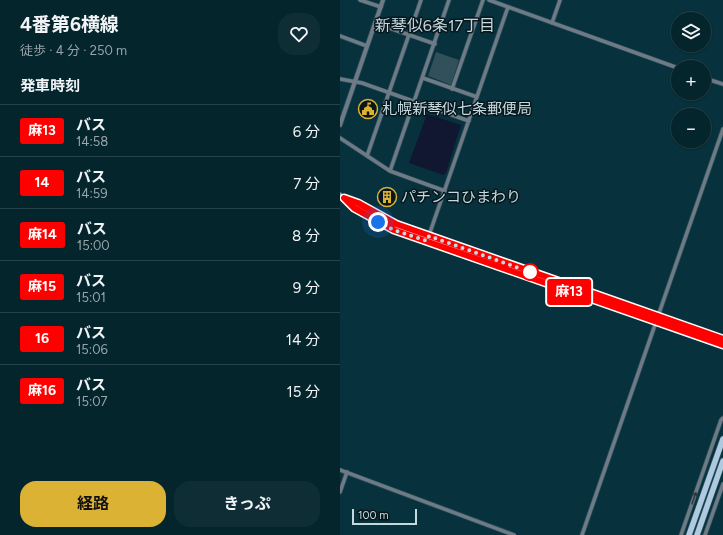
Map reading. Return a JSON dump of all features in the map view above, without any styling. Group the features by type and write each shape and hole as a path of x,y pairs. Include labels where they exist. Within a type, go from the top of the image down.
{"main road":[{"path":"342,197 358,203 396,224 428,238 657,319 723,345"},
{"path":"657,319 723,339"},
{"path":"689,535 723,439"},
{"path":"697,535 723,461"}],"street":[{"path":"360,0 381,7"},
{"path":"340,123 383,0"},
{"path":"367,156 388,92 422,0"},
{"path":"390,171 449,0"},
{"path":"452,89 483,0"},
{"path":"489,0 671,66"},
{"path":"552,23 560,0"},
{"path":"428,238 508,7"},
{"path":"375,23 435,44"},
{"path":"340,36 367,46"},
{"path":"423,78 478,97"},
{"path":"340,79 388,92 469,121"},
{"path":"711,80 723,84"},
{"path":"582,535 723,129"},
{"path":"340,138 390,171 445,191"},
{"path":"681,535 721,420 723,418"},
{"path":"340,470 514,535"},
{"path":"340,492 347,472"},
{"path":"705,535 723,484"}],"shaded area":[{"path":"436,52 459,60 451,85 428,76"},
{"path":"427,114 461,125 446,173 443,175 409,163"}],"bus line":[{"name":"麻13","path":"723,339 396,224 366,209 358,203 344,198 354,208 394,230 723,345"}],"place":[{"name":"札幌新琴似七条郵便局","path":"368,109"},
{"name":"パチンコひまわり","path":"387,197"}],"district":[{"name":"新琴似6条17丁目","path":"435,25"}],"route":[{"path":"378,222 394,230 427,241 429,236 530,272"}]}
